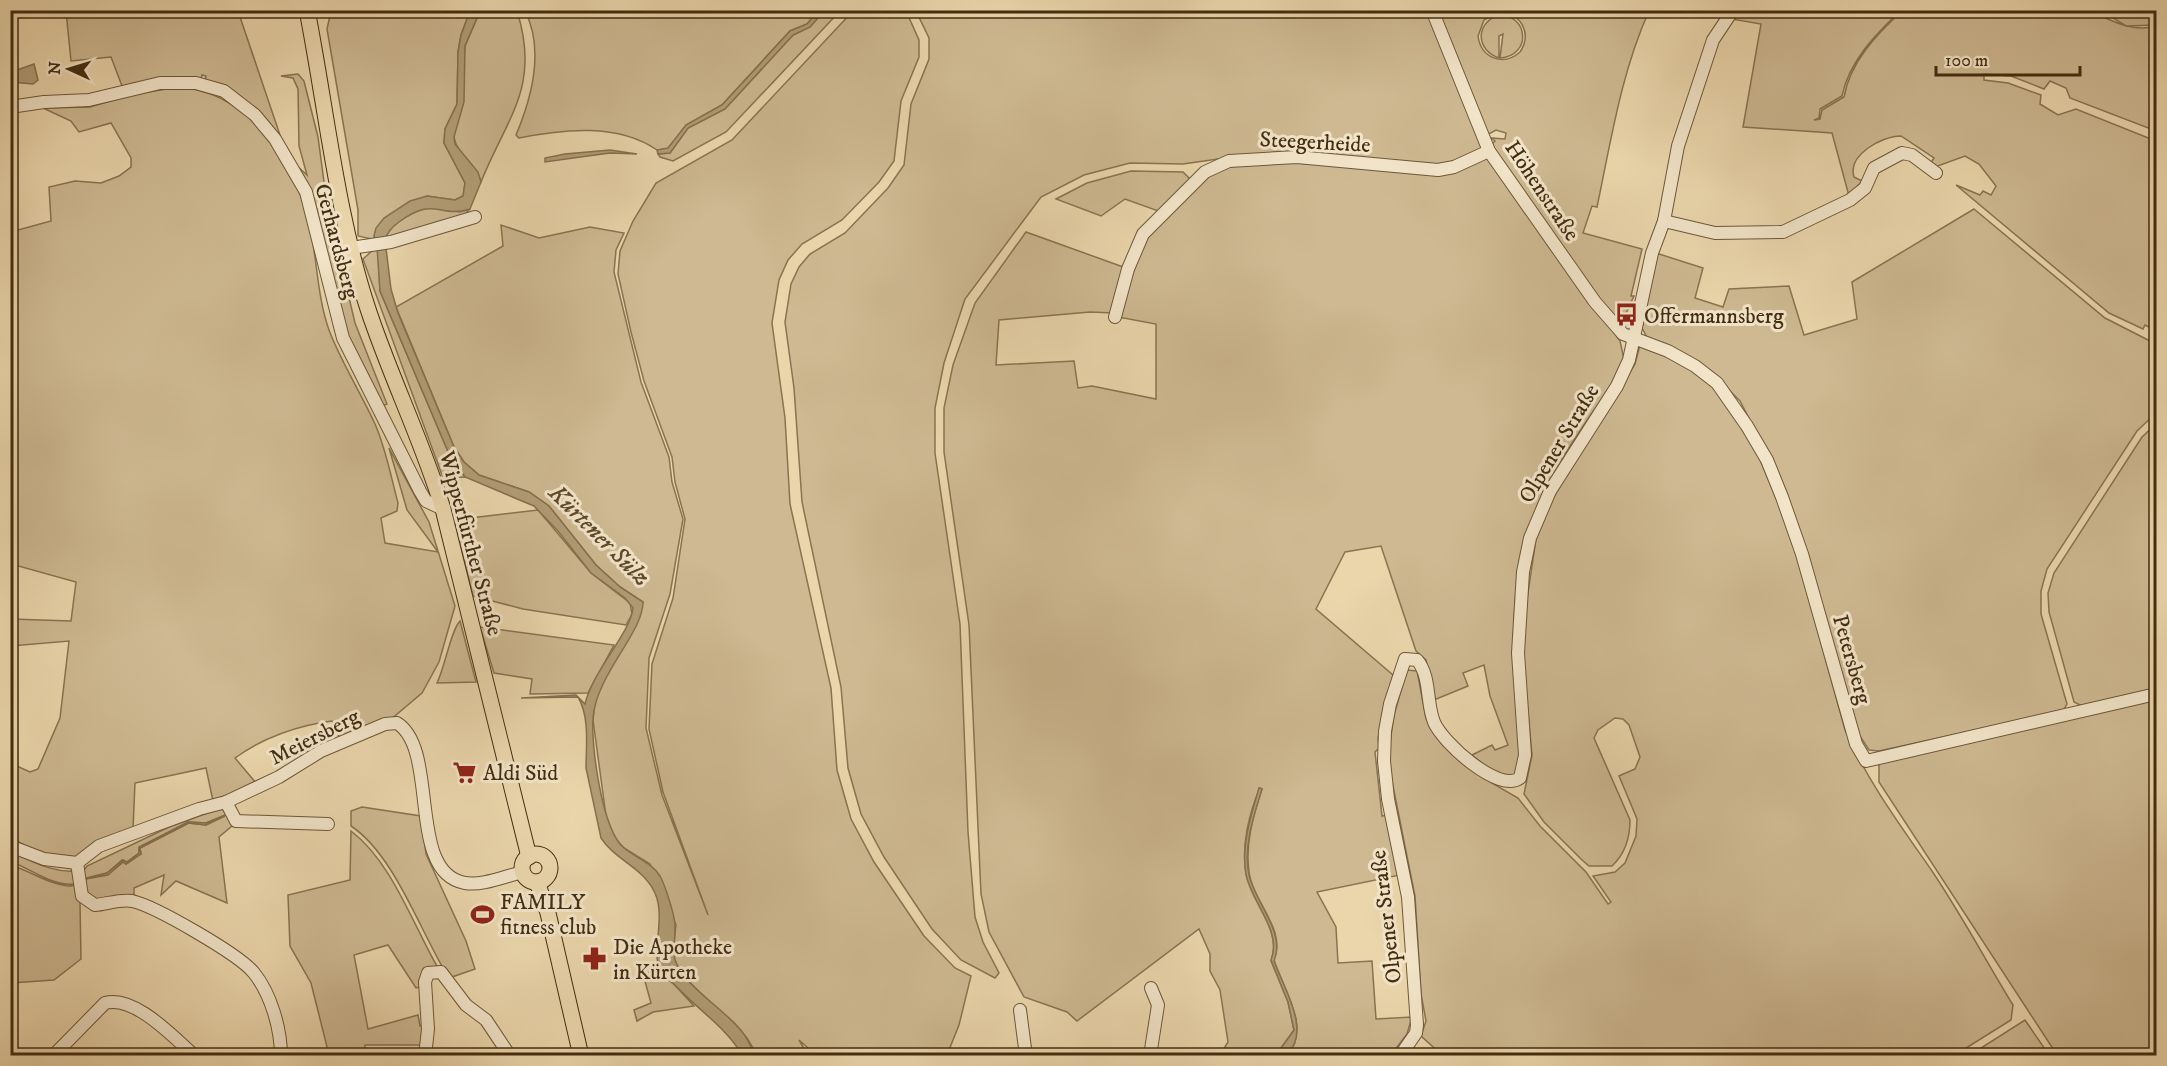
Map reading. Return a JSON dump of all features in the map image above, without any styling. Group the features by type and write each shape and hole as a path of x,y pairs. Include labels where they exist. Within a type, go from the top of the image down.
{"main road":[{"name":"Wipperfürther Straße","path":"307,10 351,248 368,309 429,462 529,857"},
{"path":"539,855 549,865 548,876 537,882 527,879 523,872 523,865 529,857 539,855"},
{"path":"537,882 548,913 580,1056"}],"street":[{"name":"Höhenstraße","path":"1432,10 1489,151 1614,326 1635,339"},
{"path":"1635,339 1649,264 1664,221 1678,146 1699,76 1713,40 1733,10"},
{"name":"Gerhardsberg","path":"10,108 44,102 89,100 160,83 196,83 224,92 255,115 275,139 306,192 343,338 420,491 426,501 442,509"},
{"name":"Steegerheide","path":"1115,317 1131,262 1143,234 1205,172 1217,164 1240,159 1297,157 1438,170 1454,166 1489,151"},
{"path":"1664,221 1715,233 1783,232 1850,200 1864,188 1874,168 1902,153 1912,155 1936,172"},
{"path":"351,248 391,242 475,217"},
{"name":"Petersberg","path":"1635,339 1686,361 1717,383 1767,460 1802,554 1856,744 1866,761 2157,694"},
{"name":"Olpener Straße","path":"1400,1056 1416,1033 1417,1025 1408,897 1388,799 1384,753 1390,704 1402,664 1405,659 1412,657 1420,663 1433,721 1447,741 1496,779 1515,782 1520,778 1524,765 1518,652 1523,572 1530,538 1550,491 1623,374 1635,339"},
{"name":"Meiersberg","path":"77,863 99,846 199,809 226,802 279,777 321,751 385,724 397,723 406,730 416,746 423,811 436,856 445,873 453,879 473,884 523,872"},
{"path":"226,802 236,821 328,824"},
{"path":"10,846 44,859 77,863 82,896 95,905 130,901 158,911 248,967 267,997 280,1040 281,1056"},
{"path":"425,1056 428,1029 425,982 428,973 434,971 441,972 466,1005 486,1020 510,1056"},
{"path":"1150,1056 1158,1005 1151,988"},
{"path":"52,1056 105,1003 114,1000 134,1006 195,1056"},
{"path":"1020,1010 1026,1056"}],"shaded area":[{"path":"2057,10 2061,12 2090,11 2130,27 2156,26 2156,131 2070,98 2066,88 2050,81 2044,89 2011,76 1984,74 1984,80 2008,83 2041,95 2040,104 2058,115 2076,109 2156,141 2156,326 2153,329 2145,325 2143,329 2109,313 1956,185 1980,195 1983,191 1991,195 1996,186 1979,164 1965,156 1935,167 1930,164 1934,158 1901,136 1885,139 1868,148 1856,161 1853,169 1854,177 1862,181 1849,196 1832,133 1743,127 1761,24 1732,19 1738,11 1900,11 1873,39 1857,60 1842,96 1820,109 1819,118 1814,120 1820,119 1822,110 1844,97 1858,60 1874,39 1902,11"},
{"path":"66,11 238,11 280,135 278,136 205,80 206,76 202,75 201,79 122,86 111,57 71,61"},
{"path":"331,11 470,11 461,35 458,52 457,104 445,129 444,143 465,183 463,196 455,200 427,196 376,240 358,236 358,210 327,29"},
{"path":"470,11 480,11 465,46 464,102 454,137 455,144 478,172 481,182 470,209 421,210 411,214 390,230 385,240 391,289 398,313 454,447 464,462 479,475 529,492 549,506 596,565 620,587 643,602 636,627 602,686 596,702 593,718 594,748 604,806 616,838 624,848 652,867 662,880 674,917 674,954 677,965 693,986 742,1031 755,1055 742,1055 720,1027 660,970 657,953 659,913 655,893 644,877 607,846 601,838 586,768 586,723 578,697 585,704 595,679 626,629 633,608 625,598 591,573 558,531 534,506 465,477 449,454 380,291 374,236 376,228 384,218 410,201 427,196 455,200 463,196 465,183 444,143 445,129 457,104 458,52 461,35"},
{"path":"480,11 517,11 525,61 518,101 481,182 476,170 459,150 454,137 465,46"},
{"path":"525,11 818,11 807,24 790,31 722,105 686,125 668,149 657,150 625,135 590,130 554,132 519,138 516,135 527,105 534,73 534,41"},
{"path":"818,11 824,11 810,27 793,35 725,109 688,128 670,153 658,154 657,150 668,148 686,125 722,105 790,31 807,24"},
{"path":"824,11 840,11 726,132 673,161 660,157 658,154 670,153 688,128 725,109 793,35 810,27"},
{"path":"853,11 906,11 919,40 919,57 901,101 894,161 879,182 842,220 802,244 788,260 779,280 772,323 785,418 790,504 831,688 837,770 851,819 874,862 924,936 955,968 971,976 959,1025 947,1055 816,1055 799,1040 808,1055 757,1055 747,1038 686,979 672,957 676,925 650,864 624,848 612,835 606,816 593,720 595,702 600,685 637,622 643,602 620,587 596,565 549,506 529,492 479,475 464,462 454,447 396,307 503,246 501,225 539,238 590,227 624,233 616,250 614,272 641,382 669,457 672,482 683,519 670,594 649,658 646,728 662,795 708,915 663,792 649,729 652,664 673,598 685,519 675,482 672,457 644,381 631,332 618,274 620,251 633,221 656,183 732,140"},
{"path":"916,11 1428,11 1483,148 1452,163 1431,166 1246,155 1183,164 1130,163 1084,175 1041,197 965,299 944,363 935,408 935,453 960,624 968,832 975,917 983,942 999,973 995,978 961,960 932,929 884,857 861,814 848,768 841,687 802,502 794,388 785,322 791,284 799,267 810,254 845,233 888,188 904,165 911,104 929,59 929,38"},
{"path":"1435,11 1649,11 1624,83 1597,207 1592,206 1583,233 1642,249 1631,296 1634,296 1621,324 1617,325 1491,145 1495,141 1491,138 1505,139 1506,133 1496,130 1487,135","holes":["1499,12 1507,13 1519,20 1523,26 1525,32 1523,45 1520,52 1513,57 1494,58 1483,50 1478,36 1484,20"]},
{"path":"2091,11 2156,11 2156,25 2126,26 2110,16 2100,17"},
{"path":"1498,15 1508,16 1516,21 1523,35 1518,50 1510,56 1500,58 1503,34 1499,36 1499,58 1486,49 1481,37 1485,24"},
{"path":"34,64 38,80 33,84 11,82 11,72"},
{"path":"298,74 304,81 318,137 327,204 355,323 387,404 382,406 347,336 335,301 317,209 297,166 307,175 299,146 298,89 293,78 281,76"},
{"path":"179,87 205,92 228,103 249,118 267,136 282,158 304,206 311,231 320,293 329,330 375,424 388,463 398,503 397,511 381,518 385,543 438,552 407,510 389,448 429,522 455,606 439,662 422,693 390,720 341,741 332,721 294,729 257,744 235,758 256,783 213,801 206,768 135,783 133,829 85,855 61,859 38,852 11,838 10,763 30,772 38,769 60,718 69,641 11,646 11,619 71,621 76,582 11,564 11,191 14,230 18,230 51,221 49,187 75,181 101,183 119,176 131,167 131,158 111,123 79,132 71,121 43,108 90,107 130,95"},
{"path":"610,150 637,154 610,153 545,162 545,158 565,154"},
{"path":"1484,158 1489,159 1620,341 1624,359 1617,376 1546,487 1527,535 1515,598 1515,694 1520,758 1519,768 1513,777 1494,773 1472,755 1492,745 1495,750 1508,745 1490,696 1484,665 1463,673 1468,686 1434,700 1426,660 1416,651 1381,546 1345,552 1316,609 1393,675 1378,738 1379,748 1375,752 1382,816 1387,815 1400,875 1317,892 1336,927 1338,963 1372,961 1376,1019 1412,1017 1407,1034 1391,1055 1287,1055 1294,1045 1297,1033 1296,1021 1289,996 1274,960 1277,949 1273,927 1256,894 1249,872 1249,841 1262,789 1260,788 1247,830 1246,874 1270,928 1274,950 1271,961 1288,1002 1294,1030 1276,1055 1220,1055 1228,1042 1220,990 1210,971 1210,954 1199,929 1077,1021 1067,1012 1024,997 989,932 981,894 969,625 944,452 944,408 953,365 975,303 1026,232 1126,268 1113,313 1090,312 999,320 996,365 1074,361 1078,388 1092,386 1156,399 1156,324 1118,317 1146,235 1213,169 1267,161 1418,171"},
{"path":"1131,171 1183,172 1192,181 1161,212 1125,199 1101,216 1056,199 1087,183"},
{"path":"431,207 460,212 470,209 462,217 385,239 398,222 411,214"},
{"path":"1974,209 2105,318 2156,344 2156,413 2137,431 2047,569 2041,591 2041,614 2067,704 2063,711 1879,751 1869,750 1858,733 1770,459 1740,401 1724,385 1648,339 1642,328 1656,253 1703,268 1695,298 1723,307 1729,289 1789,286 1804,335 1857,319 1852,282"},
{"path":"378,249 380,291 449,454 465,477 443,478 363,259 373,250"},
{"path":"1640,345 1650,347 1703,376 1718,390 1755,448 1790,530 1845,730 1874,785 1943,887 2013,1005 2011,1020 1955,1055 1442,1055 1421,1036 1426,1021 1421,994 1415,896 1390,771 1390,743 1394,715 1407,670 1417,671 1426,718 1437,738 1490,782 1518,798 1540,826 1586,872 1608,904 1611,902 1593,876 1615,872 1625,863 1636,836 1637,819 1619,776 1635,769 1640,757 1629,725 1623,719 1615,718 1598,730 1594,738 1630,820 1626,845 1612,866 1589,866 1544,822 1524,794 1532,755 1523,659 1525,613 1536,539 1553,498 1635,364"},
{"path":"2156,424 2156,690 2082,706 2074,702 2049,612 2048,593 2054,573 2142,437"},
{"path":"538,510 591,573 630,603 632,614 626,625 523,609 473,596 454,520"},
{"path":"460,621 476,682 437,683 454,632"},
{"path":"480,627 614,645 588,693 530,694 532,679 494,673"},
{"path":"576,695 578,697 521,698"},
{"path":"2156,698 2156,1055 2057,1055 1879,782 1879,763"},
{"path":"1259,788 1262,789 1250,831 1247,853 1249,875 1252,886 1273,928 1277,950 1274,961 1289,996 1296,1021 1297,1034 1294,1045 1287,1055 1276,1055 1294,1030 1288,1002 1271,960 1274,949 1270,927 1249,885 1246,874 1245,852 1248,830"},
{"path":"362,807 421,816 426,854 466,941 475,969 449,978 394,875 367,839 351,826 351,811"},
{"path":"221,808 229,815 232,826 219,837 227,903 176,881 161,895 164,875 134,888 134,895 150,902 98,901 77,897 80,903 81,959 54,980 11,983 11,865 53,883 71,886 108,873 123,862 126,864 141,854 140,848 189,823 206,825 225,816 206,823 188,822 139,847 139,853 127,862 122,860 107,873 78,880 73,884 49,880 11,862 11,851 37,864 55,869 84,870 87,866 167,828"},
{"path":"225,815 206,825 188,823 140,848 141,854 126,864 123,862 108,875 85,879 107,873 123,860 127,862 139,853 139,848 188,822 206,823"},
{"path":"351,831 378,859 390,877 438,968 423,986 416,988 388,945 354,955 368,1029 418,1015 420,1026 426,1024 424,1045 365,1045 365,1055 329,1055 311,983 290,946 288,895 350,880"},
{"path":"660,969 694,1006 653,1012 637,1021 634,1010 651,1003 643,974"},
{"path":"2025,1020 2049,1055 1970,1055"}],"place":[{"name":"Offermannsberg","path":"1626,315"},
{"name":"Aldi Süd","path":"465,772"},
{"name":"FAMILY fitness club","path":"482,914"},
{"name":"Die Apotheke in Kürten","path":"595,959"}],"water label":[{"name":"Kürtener Sülz","path":"600,535"}]}
